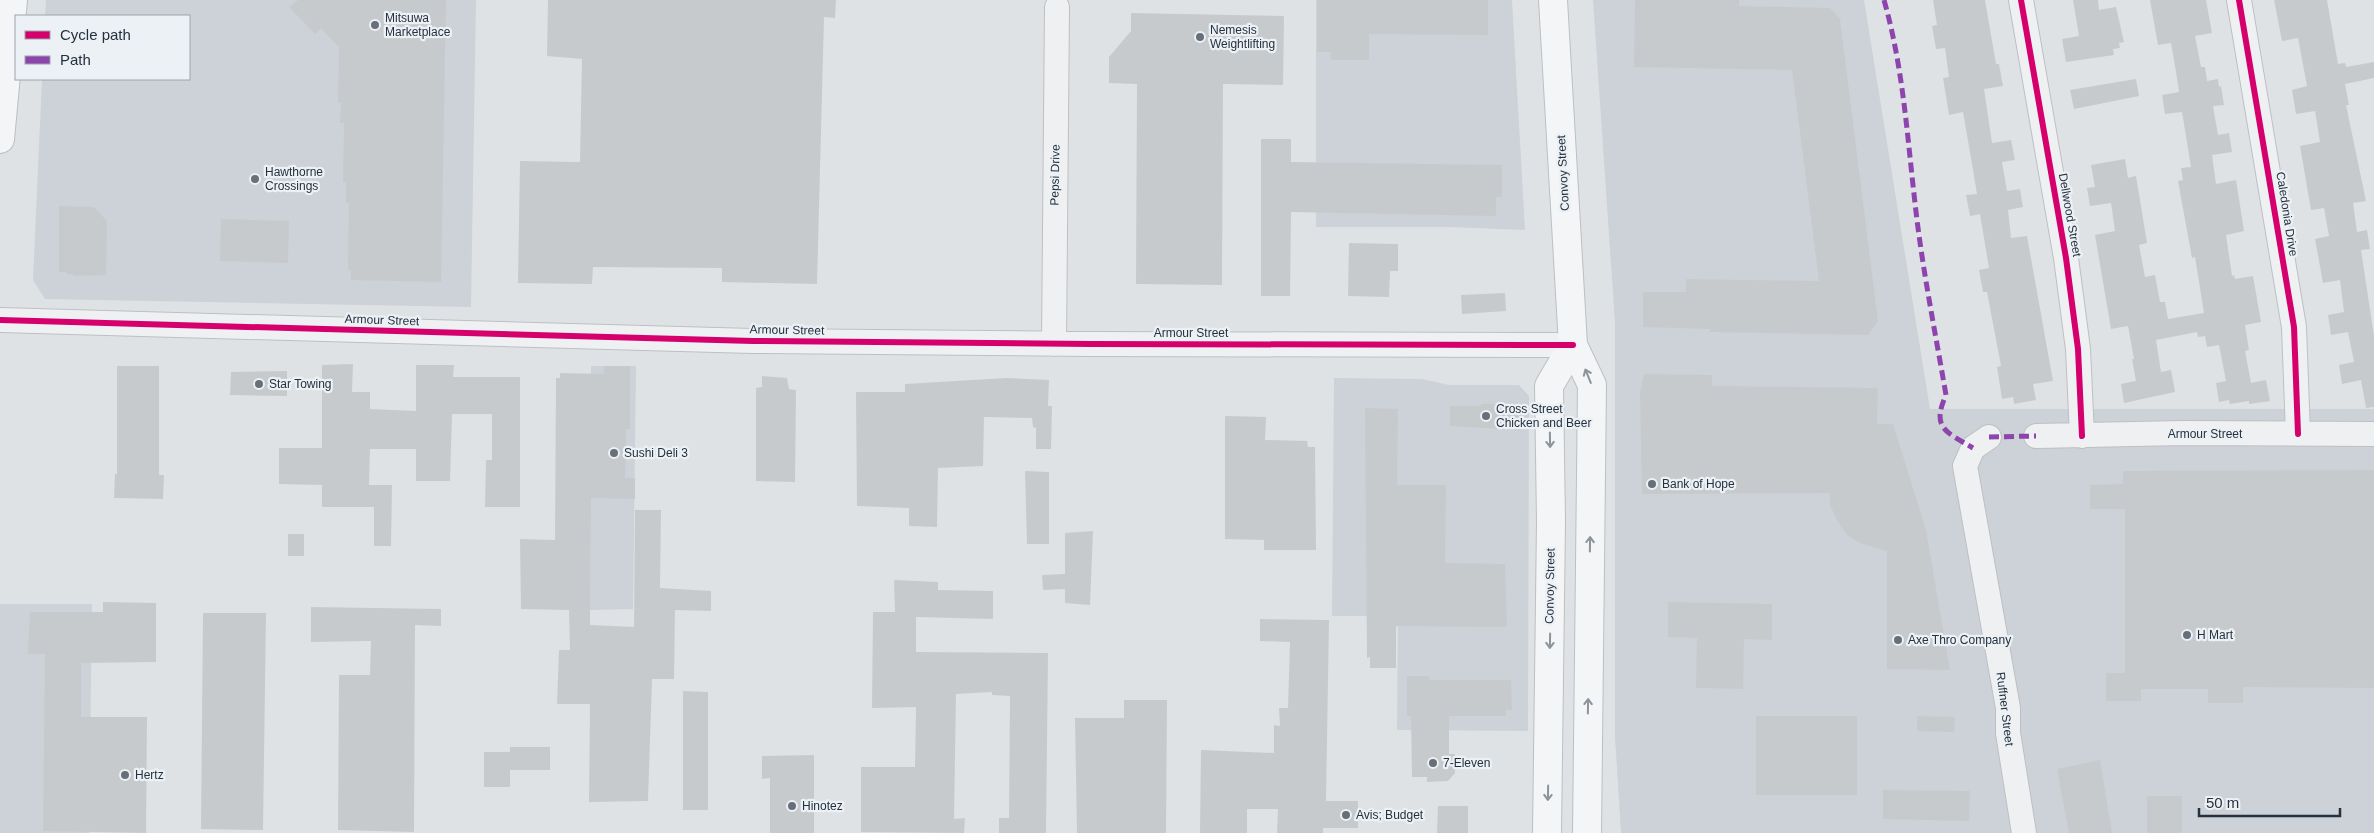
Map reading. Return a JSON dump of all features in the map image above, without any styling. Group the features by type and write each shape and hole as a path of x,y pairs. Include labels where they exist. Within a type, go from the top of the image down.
{"main road":[{"path":"0,139 13,0"},
{"name":"Convoy Street","path":"1553,0 1573,345 1592,386 1587,833"},
{"name":"Convoy Street","path":"1547,833 1552,522 1549,386 1573,345"}],"street":[{"name":"Dellwood Street","path":"2021,0 2066,258 2078,349 2082,436"},
{"name":"Caledonia Drive","path":"2239,0 2294,327 2298,434"},
{"name":"Pepsi Drive","path":"1054,344 1057,7"},
{"name":"Armour Street","path":"0,320 731,340 1054,344 1573,345"},
{"name":"Armour Street","path":"2036,436 2374,434"},
{"name":"Ruffner Street","path":"1989,437 1973,448 1964,466 2008,708 2008,733 2024,833"}],"shaded area":[{"name":"Hawthorne Crossings","path":"46,0 476,0 471,307 45,299 33,280 42,80 190,80 190,15 45,15"},
{"path":"1316,0 1512,0 1525,230 1447,227 1316,227"},
{"path":"1593,0 1864,0 1930,409 2374,409 2374,833 1621,833 1615,737 1615,323"},
{"path":"591,366 636,366 633,609 590,610"},
{"path":"1334,378 1422,379 1449,385 1519,385 1529,396 1528,731 1397,730 1398,616 1332,616"},
{"path":"0,604 92,604 89,833 0,833"}],"building":[{"path":"298,0 446,0 441,282 351,280 351,270 348,270 349,203 346,203 346,182 343,182 344,123 340,123 341,103 338,103 339,47 321,28 315,34 289,7"},
{"path":"548,0 836,0 835,18 824,17 817,284 722,282 722,268 593,267 592,284 518,283 520,161 580,162 582,59 547,56"},
{"path":"1317,0 1488,0 1488,35 1369,34 1369,60 1331,60 1331,52 1317,52"},
{"path":"1635,0 1739,0 1739,6 1830,8 1840,19 1878,321 1868,335 1710,332 1710,329 1643,327 1643,292 1686,292 1686,279 1819,281 1792,70 1634,67"},
{"path":"1933,0 1985,0 1996,64 1999,64 2003,86 1984,89 1992,143 2011,140 2015,160 2002,162 2007,191 2020,189 2023,207 2008,210 2011,238 2027,236 2053,381 2033,384 2036,400 2014,404 2013,397 2002,399 1997,367 2001,366 1987,292 1983,292 1979,270 1989,268 1980,214 1970,216 1966,195 1977,194 1972,164 1963,112 1949,115 1943,78 1949,77 1945,48 1936,49 1932,26 1937,25"},
{"path":"2073,0 2098,0 2099,10 2116,7 2124,42 2119,43 2120,48 2113,49 2114,55 2066,62 2062,39 2079,36"},
{"path":"2150,0 2206,0 2212,33 2195,36 2201,67 2205,67 2207,81 2218,79 2219,87 2221,86 2224,105 2213,106 2218,135 2229,133 2232,152 2212,155 2216,184 2236,180 2244,231 2226,235 2232,276 2234,275 2235,279 2253,276 2261,322 2245,325 2249,350 2245,351 2251,383 2266,380 2270,401 2249,404 2249,401 2230,404 2229,400 2219,402 2216,383 2226,381 2219,345 2207,347 2205,336 2198,337 2197,332 2156,340 2161,372 2171,370 2175,392 2124,403 2121,384 2136,381 2132,359 2134,359 2128,326 2111,329 2095,235 2115,231 2111,203 2090,206 2087,188 2095,187 2091,165 2125,159 2128,178 2136,176 2147,243 2139,245 2145,277 2155,275 2160,302 2165,302 2168,319 2204,313 2195,257 2192,258 2178,181 2183,180 2181,168 2191,167 2182,112 2165,114 2162,95 2179,92 2171,43 2158,45"},
{"path":"2274,0 2327,0 2338,64 2345,63 2346,67 2374,62 2374,78 2345,84 2349,105 2346,105 2366,201 2353,203 2357,232 2367,230 2370,249 2361,250 2374,336 2374,407 2366,408 2361,380 2342,384 2339,365 2354,362 2348,332 2331,335 2328,315 2344,312 2340,280 2323,283 2315,239 2329,236 2324,208 2311,210 2300,146 2320,142 2315,111 2296,114 2292,90 2307,86 2298,38 2282,41"},
{"path":"1131,13 1284,16 1283,85 1223,84 1222,285 1136,284 1137,84 1109,83 1109,57 1131,31"},
{"path":"2136,79 2139,96 2074,109 2070,90"},
{"path":"1261,139 1291,139 1291,162 1502,165 1502,197 1496,197 1496,216 1291,212 1290,296 1261,296"},
{"path":"59,206 94,207 107,221 106,275 73,276 73,274 67,274 67,272 59,272"},
{"path":"221,219 289,221 288,263 220,261"},
{"path":"1349,243 1398,244 1398,271 1390,271 1389,297 1348,296"},
{"path":"1505,293 1506,311 1462,314 1461,295"},
{"path":"353,364 352,392 370,392 370,409 416,411 416,365 454,365 453,377 520,377 520,507 485,507 486,460 492,460 492,414 452,414 450,481 416,481 416,449 370,449 369,485 392,485 391,546 374,546 374,507 322,507 322,485 279,484 279,448 322,448 322,365"},
{"path":"117,366 159,366 159,475 164,475 163,499 114,498 115,474 117,474"},
{"path":"604,366 630,366 630,429 626,429 625,478 635,478 635,499 591,498 590,625 634,627 635,510 661,510 660,588 711,591 711,611 675,610 674,679 652,679 648,801 589,802 590,704 557,704 559,650 570,650 569,610 521,609 520,539 555,540 556,378 560,378 560,373 604,374"},
{"name":"Star Towing","path":"287,371 287,396 230,395 231,372"},
{"path":"1644,374 1712,375 1712,386 1878,388 1877,424 1893,424 1926,530 1950,670 1887,669 1887,551 1860,543 1847,535 1830,505 1830,493 1642,494 1640,393"},
{"path":"762,376 787,378 789,389 796,390 795,482 756,481 756,388 762,387"},
{"path":"1006,378 1049,380 1048,406 1052,406 1051,449 1036,449 1036,428 1033,427 1032,418 984,417 983,466 938,468 937,527 909,526 909,508 857,506 856,392 905,392 905,384"},
{"name":"Cross Street Chicken and Beer","path":"1481,404 1521,404 1521,430 1450,426 1450,406 1481,406"},
{"path":"1365,408 1398,409 1397,485 1446,485 1445,563 1505,564 1507,627 1396,626 1396,668 1370,668 1370,657 1367,658"},
{"path":"1225,416 1266,417 1265,440 1307,441 1308,447 1315,447 1316,550 1264,550 1264,540 1225,539"},
{"path":"2374,470 2374,688 2243,687 2243,703 2208,703 2208,689 2141,689 2141,701 2106,701 2106,673 2125,673 2125,509 2090,509 2090,485 2123,484 2123,471"},
{"path":"1025,471 1049,472 1049,544 1027,544"},
{"path":"1093,531 1090,605 1065,603 1065,589 1043,590 1042,575 1065,574 1065,533"},
{"path":"288,534 304,534 304,556 288,556"},
{"path":"894,580 938,582 938,590 993,591 993,619 916,617 916,652 1048,653 1046,833 999,833 999,818 1009,818 1010,696 992,695 992,692 956,694 954,819 965,818 964,833 861,832 861,767 915,767 916,707 872,708 873,612 895,612"},
{"path":"103,602 156,603 156,662 81,663 81,717 147,717 146,833 43,831 45,654 28,654 30,612 103,612"},
{"path":"1668,602 1772,604 1772,640 1744,639 1743,689 1696,688 1697,638 1668,637"},
{"path":"311,607 441,609 441,626 415,625 414,832 338,830 339,675 370,675 371,641 311,642"},
{"path":"203,613 266,613 263,830 201,829"},
{"path":"1260,619 1329,620 1326,801 1358,801 1358,828 1323,828 1323,833 1277,833 1278,809 1247,809 1247,833 1200,833 1201,750 1274,753 1274,725 1280,726 1279,708 1288,708 1290,642 1260,641"},
{"path":"1407,676 1429,676 1429,680 1511,680 1512,710 1505,710 1506,716 1449,716 1449,754 1455,754 1455,773 1448,781 1427,782 1427,777 1412,777 1411,716 1407,716"},
{"path":"683,691 708,692 708,810 683,810"},
{"path":"1124,700 1167,700 1166,833 1077,833 1075,718 1124,718"},
{"path":"1756,716 1857,716 1857,795 1756,795"},
{"path":"1917,716 1955,717 1954,732 1917,731"},
{"path":"510,747 550,747 550,770 510,770 510,787 484,787 484,752 510,752"},
{"name":"Hinotez","path":"814,755 814,833 770,833 770,778 762,779 762,756"},
{"path":"2100,760 2112,833 2069,833 2057,769"},
{"path":"1883,790 1970,791 1969,821 1883,819"},
{"path":"2147,796 2182,796 2182,833 2147,833"},
{"path":"1438,806 1468,806 1468,833 1437,833"}],"marked path":[{"path":"1884,0 1900,75 1921,251 1946,395 1940,415 1941,422 1944,428 1955,438 1973,448"},
{"path":"1989,437 2036,436"}],"cycle path":[{"path":"2021,0 2066,258 2078,349 2082,436"},
{"path":"2239,0 2294,327 2298,434"},
{"path":"0,320 753,341 1573,345"}],"place":[{"name":"Mitsuwa Marketplace","path":"375,25"},
{"name":"Nemesis Weightlifting","path":"1200,37"},
{"name":"Hawthorne Crossings","path":"255,179"},
{"name":"Star Towing","path":"259,384"},
{"name":"Cross Street Chicken and Beer","path":"1486,416"},
{"name":"Sushi Deli 3","path":"614,453"},
{"name":"Bank of Hope","path":"1652,484"},
{"name":"H Mart","path":"2187,635"},
{"name":"Axe Thro Company","path":"1898,640"},
{"name":"7-Eleven","path":"1433,763"},
{"name":"Hertz","path":"125,775"},
{"name":"Hinotez","path":"792,806"},
{"name":"Avis; Budget","path":"1346,815"}]}
